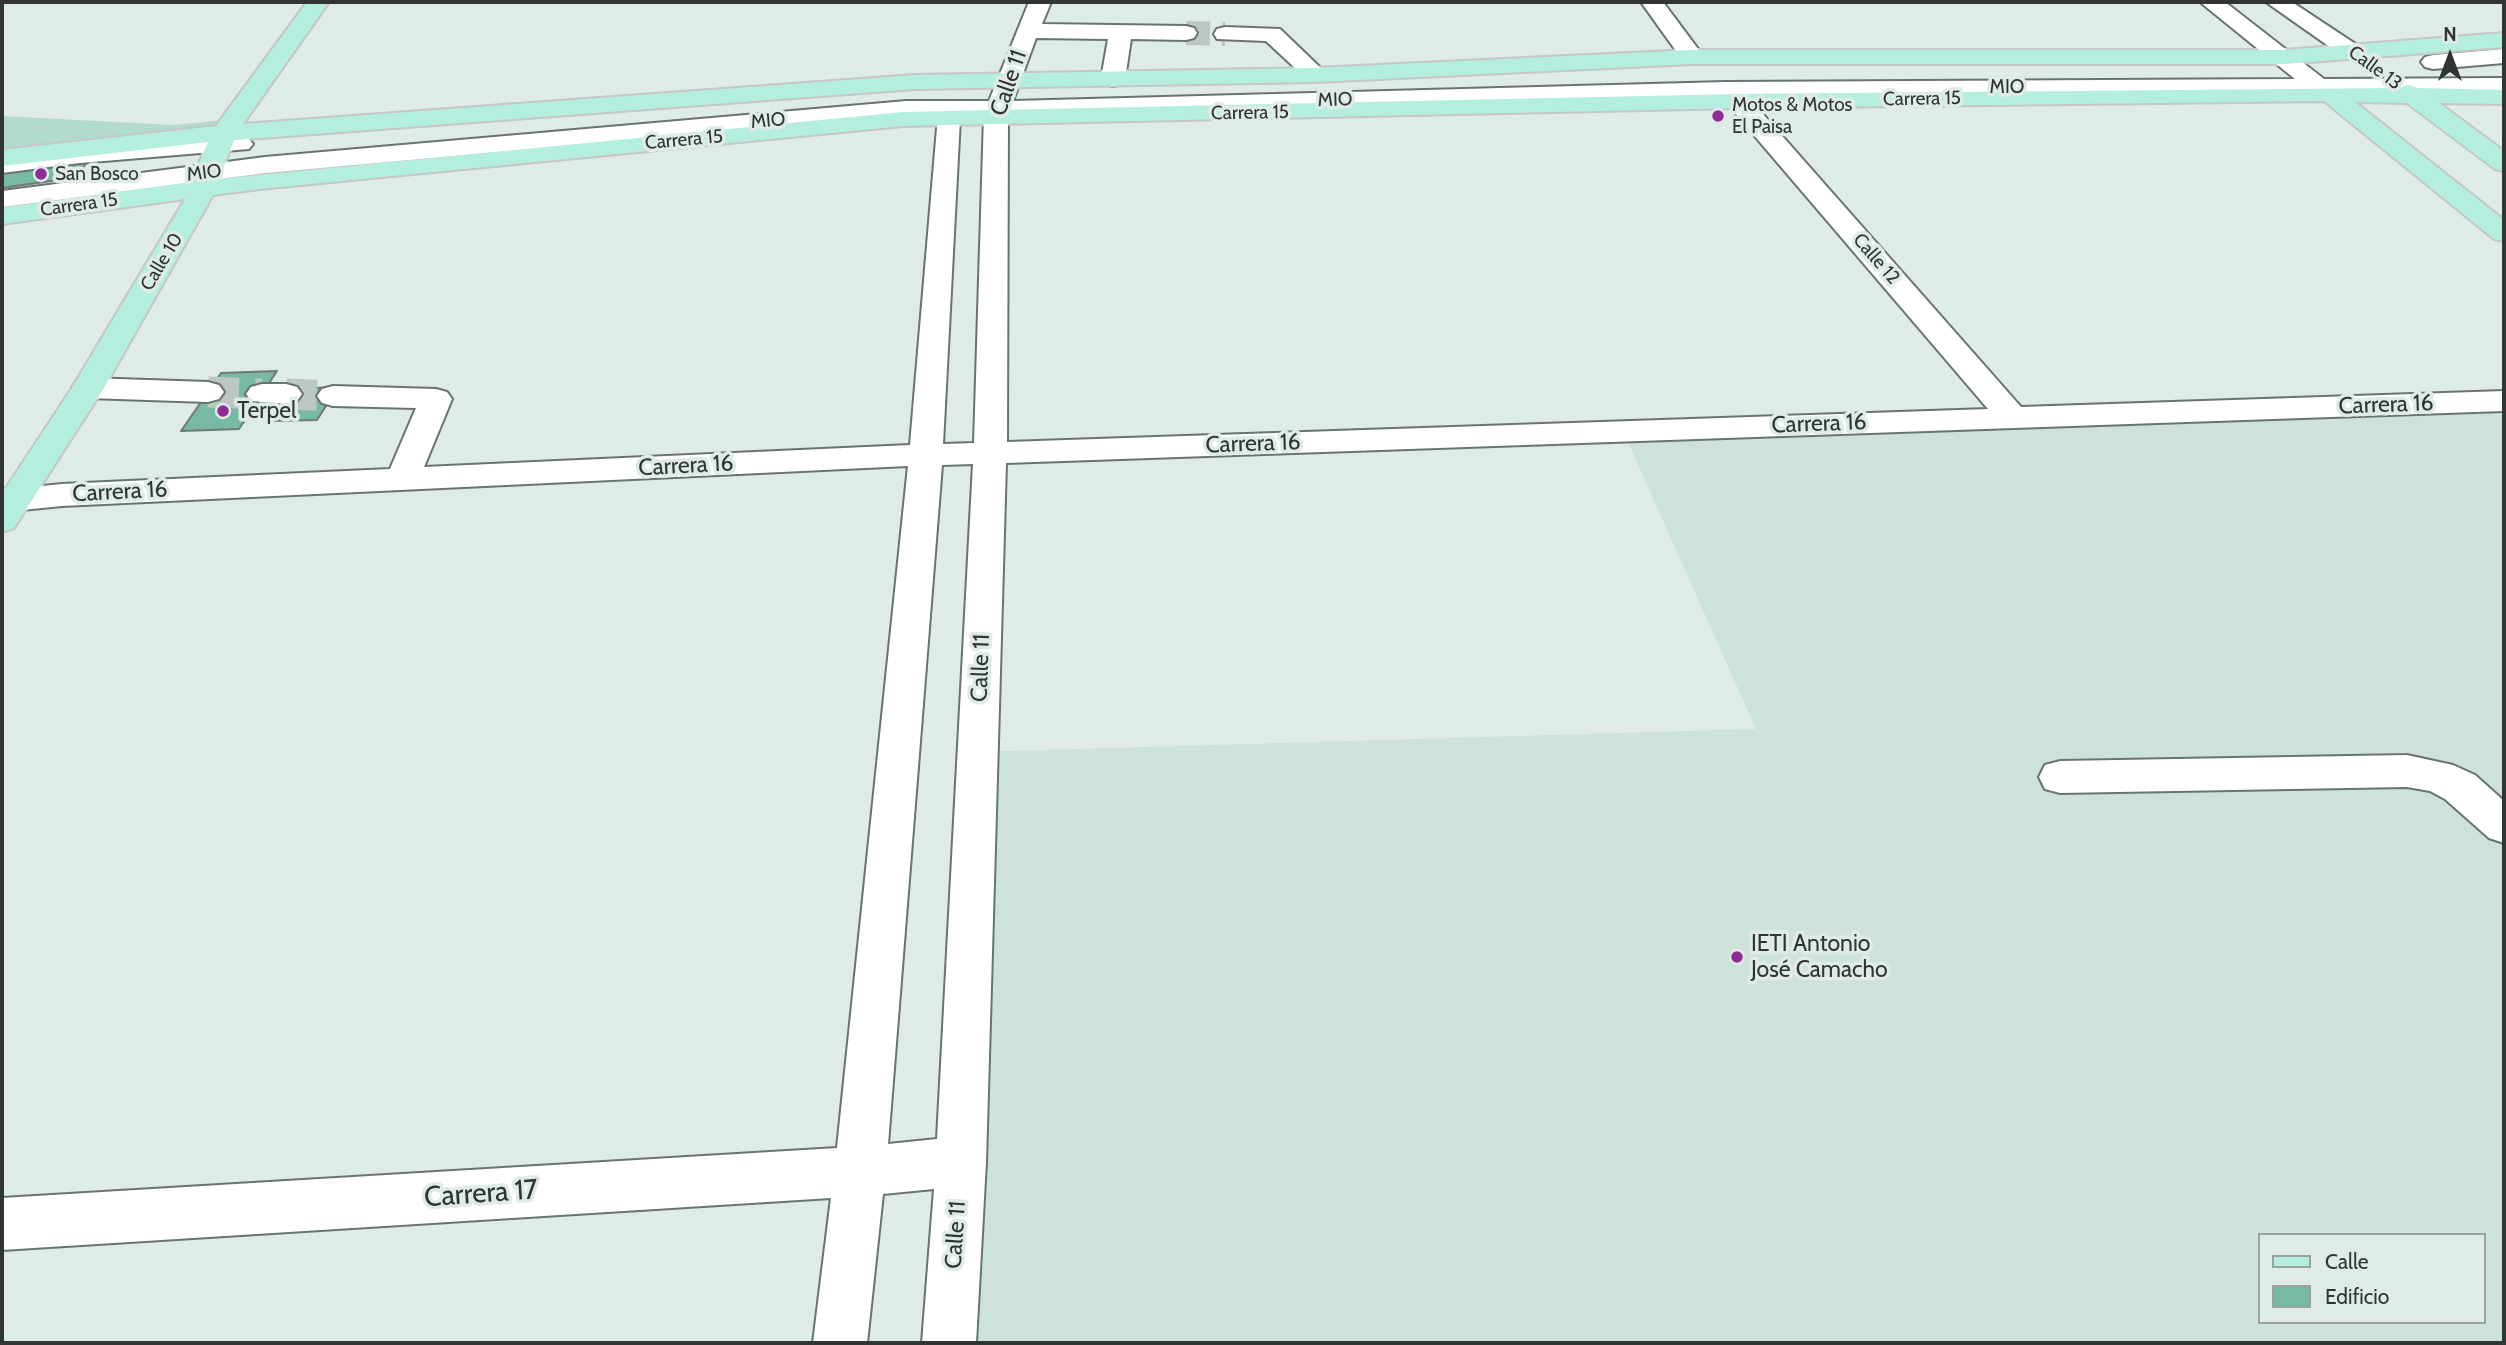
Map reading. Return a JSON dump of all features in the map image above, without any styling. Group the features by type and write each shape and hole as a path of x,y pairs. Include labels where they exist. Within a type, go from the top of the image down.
{"main road":[{"name":"Calle 10","path":"7,507 88,388 206,180 221,140 318,2"},
{"path":"2364,60 2504,40"},
{"name":"Carrera 15","path":"2,216 206,180 890,120 948,119 1001,100 1113,79 1316,75 1692,57 2308,76 2404,89 2504,97"},
{"name":"Calle 13","path":"2364,60 2504,163"},
{"path":"2308,76 2504,233"},
{"name":"Carrera 15","path":"1001,100 1738,101 2308,76"},
{"path":"2,158 168,137 221,140"}],"street":[{"name":"Calle 11","path":"949,1343 961,1162 990,453 1001,100 1040,2"},
{"path":"1652,2 1692,57"},
{"path":"2211,2 2308,76"},
{"name":"Calle 13","path":"2277,2 2364,60"},
{"path":"1029,31 1186,33"},
{"path":"1113,79 1121,32"},
{"path":"1225,34 1272,34 1316,75"},
{"name":"MIO","path":"2,199 1001,100 1725,89 2308,76 2364,60 2504,56"},
{"path":"2404,89 2504,85"},
{"name":"MIO","path":"2,165 221,140 912,92 1001,100"},
{"name":"Calle 12","path":"1738,101 2013,418"},
{"path":"840,1343 860,1171 926,455 948,119"},
{"path":"88,388 208,392"},
{"path":"333,396 436,399 402,480"},
{"name":"Carrera 16","path":"7,507 402,480 926,455 2504,401"},
{"path":"2060,777 2407,771 2438,776 2460,787 2504,826"},
{"name":"Carrera 17","path":"2,1224 860,1171 961,1162"}],"shaded area":[{"name":"IETI Antonio José Camacho","path":"2504,401 2504,1343 949,1343 961,1162 977,752 1756,729 1623,431"}],"green space":[{"path":"2,116 173,125 235,119 224,133 168,137 2,158"}],"building":[{"name":"San Bosco","path":"88,158 79,177 2,188 2,170"},
{"name":"Terpel","path":"277,371 239,429 181,431 221,373"},
{"path":"338,387 317,420 267,421 289,389"}],"tunnel":[{"path":"1186,33 1225,34"},
{"path":"208,392 262,394"},
{"path":"286,394 333,396"}],"place":[{"name":"Motos & Motos El Paisa","path":"1718,116"},
{"name":"San Bosco","path":"41,174"},
{"name":"Terpel","path":"223,411"},
{"name":"IETI Antonio José Camacho","path":"1737,957"}]}
